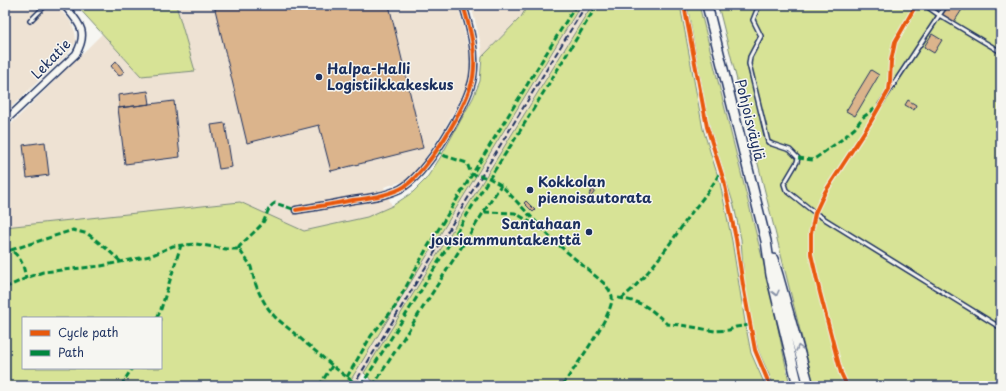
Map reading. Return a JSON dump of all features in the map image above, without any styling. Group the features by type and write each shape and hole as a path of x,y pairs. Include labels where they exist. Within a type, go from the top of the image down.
{"main road":[{"name":"Pohjoisväylä","path":"707,6 766,241 778,275 809,386"},
{"name":"Pohjoisväylä","path":"766,241 771,275 798,386"}],"street":[{"name":"Lekatie","path":"5,121 76,54 82,43 82,31 78,21 64,5"},
{"path":"296,210 385,195 410,182 427,164 468,95 473,78 474,50 463,5"}],"lane":[{"path":"30,21 46,5"},
{"path":"759,5 753,20 762,36 750,57 749,64 768,142 790,150 798,158 784,184 786,190 815,213 1001,328"},
{"path":"925,5 1001,52"},
{"path":"880,105 946,5"}],"shaded area":[{"path":"5,5 56,5 71,22 75,32 76,42 69,52 5,113"},
{"path":"176,5 458,5 469,51 470,77 466,88 444,129 415,173 404,181 384,187 392,206 367,217 304,231 240,202 5,227 5,130 102,34 141,76 195,71"},
{"path":"471,5 528,5 521,17 482,57 481,45"},
{"path":"581,5 592,5 356,386 347,386"}],"green space":[{"path":"76,5 176,5 195,71 141,76"},
{"path":"528,5 581,5 347,386 5,386 5,227 240,202 304,231 367,217 392,206 413,192 426,179 440,158 473,98 480,81 482,57 521,17"},
{"path":"592,5 680,5 703,129 720,183 732,241 751,353 765,385 378,386 364,373"},
{"path":"687,5 699,5 769,285 790,386 774,386 758,350 744,283 741,239 734,206 708,122"},
{"path":"718,5 1001,5 1001,386 814,386"}],"building":[{"name":"Halpa-Halli Logistiikkakeskus","path":"214,5 389,5 423,148 331,171 319,125 247,143"},
{"path":"948,5 969,6 966,10 963,8 954,22 942,15"},
{"path":"932,34 942,40 934,53 924,47"},
{"path":"116,61 124,72 119,76 111,66"},
{"path":"871,70 879,75 855,116 846,111"},
{"path":"148,91 150,104 119,108 118,95"},
{"path":"908,100 916,105 914,110 905,105"},
{"path":"174,101 180,157 125,164 118,108"},
{"path":"225,123 232,167 219,169 211,125"},
{"path":"45,142 49,175 27,178 23,145"},
{"path":"593,189 595,191 591,197 589,195"},
{"path":"526,201 535,210 533,212 524,203"}],"railway":[{"path":"353,386 586,5"}],"marked path":[{"path":"347,377 371,336 395,307 427,248 576,5"},
{"path":"361,386 597,5"},
{"path":"798,158 813,160 841,140 855,128 862,118 877,107"},
{"path":"436,150 445,156 467,163 471,174 489,178 501,185 554,241 606,285 611,293 611,304 607,315 562,386"},
{"path":"621,299 639,282 657,261 709,190 720,172"},
{"path":"373,386 501,185"},
{"path":"239,249 239,247 262,224 272,205 275,203 296,210"},
{"path":"484,212 515,213 535,225"},
{"path":"11,250 73,230 88,234 121,262"},
{"path":"5,288 43,272 101,266 150,256 173,246 196,244 226,249 239,249 251,267 263,300 275,317 340,372 359,386"},
{"path":"157,317 181,245"},
{"path":"5,251 11,250 18,256 23,265 26,278"},
{"path":"618,298 634,301 645,306 667,324 715,331 729,330 736,327 750,325"},
{"path":"319,386 332,366"},
{"path":"121,386 131,369"},
{"path":"400,386 408,383 416,386"}],"cycle path":[{"path":"296,210 389,193 400,189 410,182 421,170 433,155 455,121 470,89 473,77 474,58 470,31 463,5"},
{"path":"684,5 707,127 724,181 736,239 755,350 770,386"},
{"path":"847,386 841,373 820,293 811,254 811,233 815,213 825,192 870,123 889,90 891,61 895,42 916,5"}],"place":[{"name":"Halpa-Halli Logistiikkakeskus","path":"319,77"},
{"name":"Kokkolan pienoisautorata","path":"530,190"},
{"name":"Santahaan jousiammuntakenttä","path":"589,232"}]}
